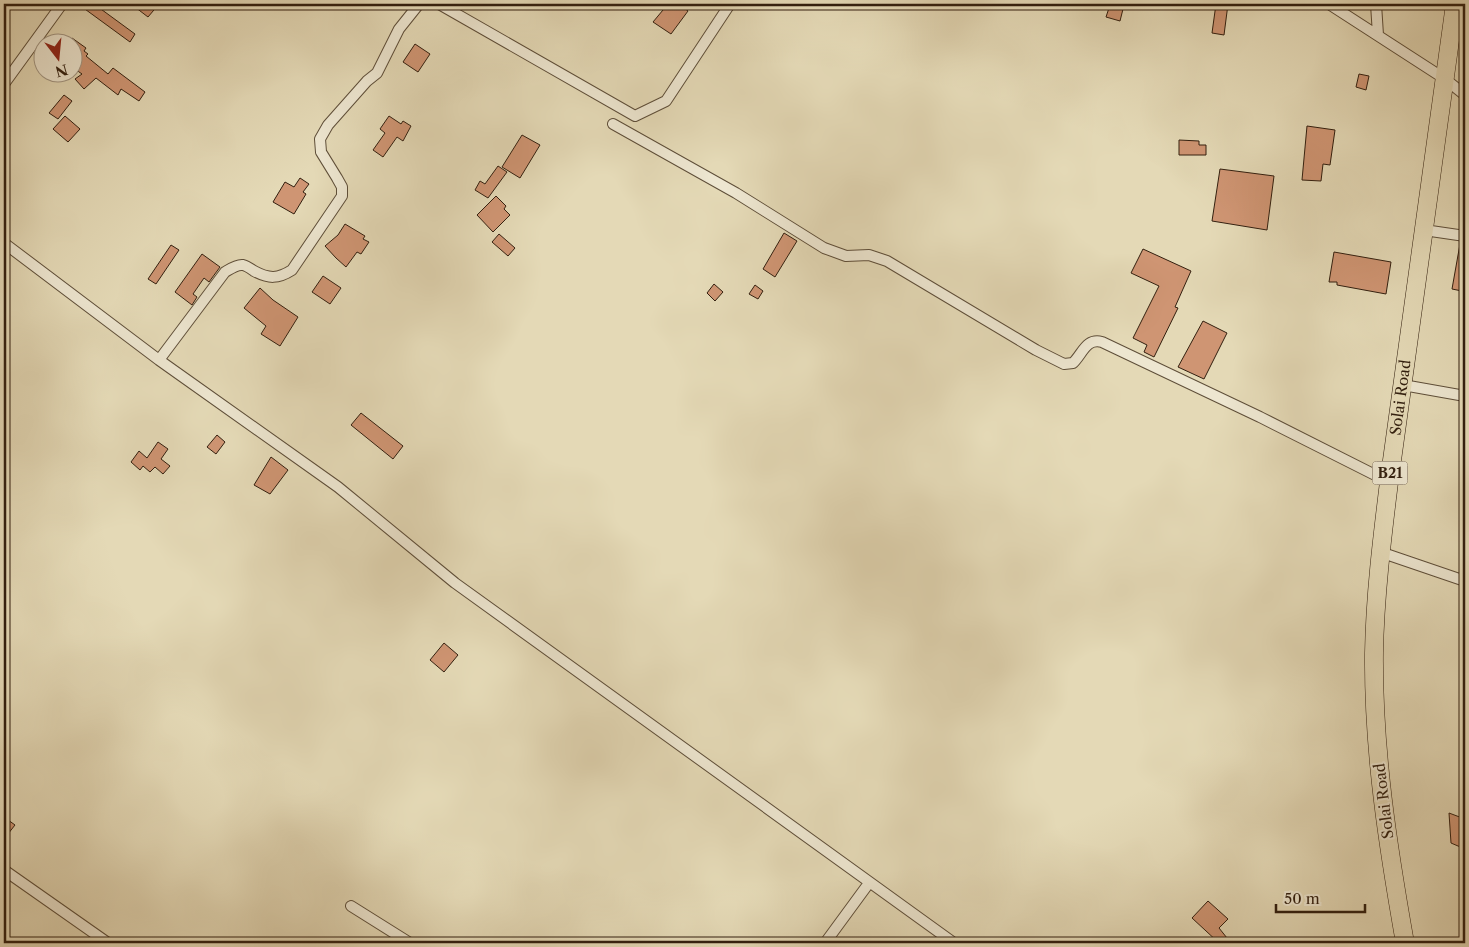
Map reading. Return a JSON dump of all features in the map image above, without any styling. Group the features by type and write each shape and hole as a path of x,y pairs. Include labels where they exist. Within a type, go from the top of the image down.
{"highway":[{"name":"Solai Road","path":"1405,943 1382,801 1377,738 1374,652 1380,552 1455,4"}],"street":[{"path":"4,84 62,4"},
{"path":"159,360 225,272 232,267 243,265 263,276 272,278 283,276 292,270 342,196 342,187 338,178 321,152 320,139 328,125 377,72 399,30 419,4"},
{"path":"439,4 635,116 666,101 730,4"},
{"path":"1329,4 1378,34 1445,79 1465,95"},
{"path":"1376,4 1378,34"},
{"path":"613,124 736,194 824,248 846,256 869,255 887,261 1022,342 1064,364 1073,363 1088,342 1095,340 1102,342 1260,417 1389,482"},
{"path":"1424,230 1465,236"},
{"path":"4,243 159,360 338,487 455,583 954,943"},
{"path":"1403,385 1465,396"},
{"path":"1380,552 1465,581"},
{"path":"4,870 108,943"},
{"path":"825,943 869,883"},
{"path":"351,906 410,943"}],"building":[{"path":"78,4 94,4 135,34 130,42"},
{"path":"131,4 159,4 148,17"},
{"path":"668,4 679,4 688,11 671,34 653,22"},
{"path":"1216,4 1228,4 1224,35 1212,33"},
{"path":"1110,5 1123,9 1120,21 1106,17"},
{"path":"415,44 430,54 418,72 403,62"},
{"path":"82,45 86,48 84,51 88,54 86,56 108,74 113,68 145,92 139,101 121,89 118,95 96,78 84,89 78,82 82,82"},
{"path":"1359,74 1369,76 1366,90 1356,87"},
{"path":"64,95 72,101 58,119 49,113"},
{"path":"65,116 80,129 68,142 53,129"},
{"path":"389,116 401,124 403,121 411,126 403,141 397,137 383,157 373,150 385,133 380,129"},
{"path":"1307,126 1335,130 1330,165 1323,164 1321,181 1302,180"},
{"path":"522,135 540,145 520,178 502,167"},
{"path":"1179,140 1199,141 1199,145 1206,145 1206,155 1179,155"},
{"path":"498,166 507,172 488,198 475,190 480,181 485,184"},
{"path":"1220,169 1274,176 1267,230 1212,221"},
{"path":"300,178 309,184 303,192 306,194 294,214 273,202 285,182 294,187"},
{"path":"496,196 506,206 504,209 510,215 493,232 477,215"},
{"path":"345,224 365,236 363,239 369,242 361,254 357,252 346,267 325,246 338,235"},
{"path":"784,233 797,241 775,277 763,269"},
{"path":"499,234 515,248 508,256 492,242"},
{"path":"1460,244 1465,245 1465,275 1462,291 1452,289"},
{"path":"171,245 179,250 156,284 148,279"},
{"path":"1143,249 1191,271 1175,307 1178,308 1154,357 1144,352 1147,345 1133,338 1159,286 1131,273"},
{"path":"1334,252 1391,262 1386,294 1337,285 1337,282 1329,282"},
{"path":"202,254 220,267 209,282 204,278 193,294 197,297 192,305 175,292"},
{"path":"323,276 341,288 330,304 312,292"},
{"path":"714,284 723,292 715,301 707,293"},
{"path":"755,285 763,291 758,299 749,294"},
{"path":"260,288 273,300 298,317 280,346 261,334 266,326 244,308"},
{"path":"1203,321 1227,333 1204,379 1178,367"},
{"path":"361,413 403,446 393,459 351,425"},
{"path":"217,435 225,442 216,454 207,447"},
{"path":"158,442 168,449 161,459 170,466 163,474 155,467 150,472 143,466 140,470 131,462 139,451 147,458"},
{"path":"271,457 288,470 270,494 254,485"},
{"path":"444,643 458,655 444,672 430,660"},
{"path":"1449,813 1465,819 1465,849 1451,843"},
{"path":"4,817 15,825 4,839"},
{"path":"1208,901 1228,919 1219,928 1231,943 1219,943 1192,918"}]}
